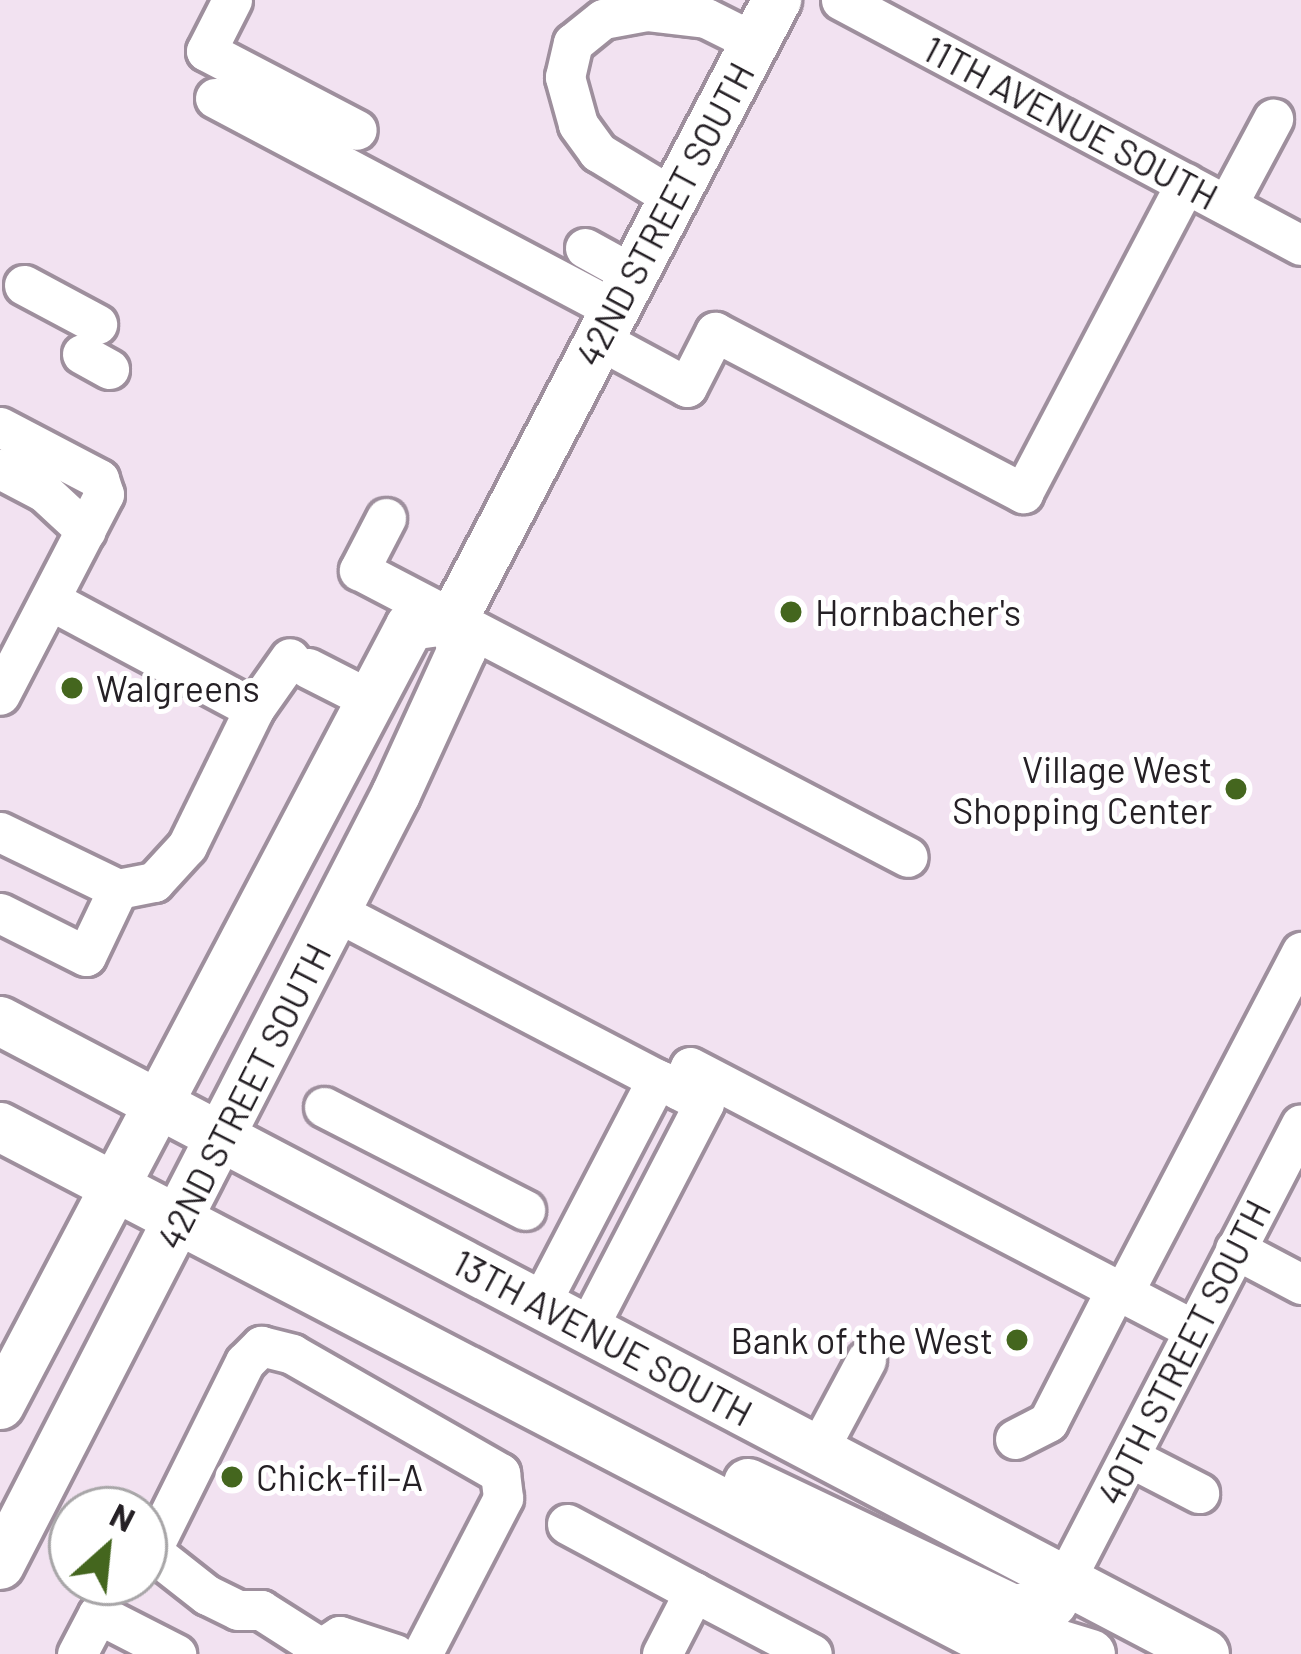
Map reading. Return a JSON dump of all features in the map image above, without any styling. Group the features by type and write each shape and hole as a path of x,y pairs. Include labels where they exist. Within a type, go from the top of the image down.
{"main road":[{"name":"42ND STREET SOUTH","path":"0,1565 337,912 462,650 453,620 777,0"},
{"name":"42ND STREET SOUTH","path":"0,1405 410,626 453,620"},
{"name":"13TH AVENUE SOUTH","path":"0,1022 1205,1654"},
{"path":"0,1127 591,1430 1008,1653 1045,1640 1091,1654"},
{"path":"591,1430 830,1516 1012,1609 1053,1603 1065,1580"}],"street":[{"path":"232,0 206,50 357,130"},
{"name":"11TH AVENUE SOUTH","path":"841,0 1301,245"},
{"path":"672,197 598,152 578,124 565,77 573,43 603,19 646,11 706,18 754,42"},
{"path":"215,98 615,307"},
{"path":"1227,205 1273,119"},
{"path":"585,248 615,307 687,387 715,332 1023,494 1186,183"},
{"path":"24,285 96,349"},
{"path":"0,427 99,479 92,519 0,695"},
{"path":"0,469 92,519"},
{"path":"386,518 359,570 908,857"},
{"path":"50,600 254,710"},
{"path":"0,832 118,889 154,882 172,866 254,710 299,663 369,699"},
{"path":"0,913 86,956 118,889"},
{"path":"337,912 704,1103 586,1329"},
{"path":"1015,1439 1048,1422 1301,952"},
{"path":"540,1304 668,1084 690,1066 1193,1330"},
{"path":"324,1106 525,1210"},
{"name":"40TH STREET SOUTH","path":"1065,1580 1235,1249 1296,1143"},
{"path":"1235,1249 1301,1284"},
{"path":"394,1654 340,1636 314,1650 261,1610 238,1610 207,1595 151,1551 244,1362 261,1346 292,1354 500,1472 503,1498 422,1654"},
{"path":"818,1450 866,1360"},
{"path":"1129,1457 1199,1493"},
{"path":"567,1524 812,1654"},
{"path":"662,1654 694,1592"},
{"path":"77,1654 98,1614 173,1653"}],"place":[{"name":"Hornbacher's","path":"791,612"},
{"name":"Walgreens","path":"72,688"},
{"name":"Village West Shopping Center","path":"1236,789"},
{"name":"Bank of the West","path":"1017,1340"},
{"name":"Chick-fil-A","path":"232,1477"}]}
